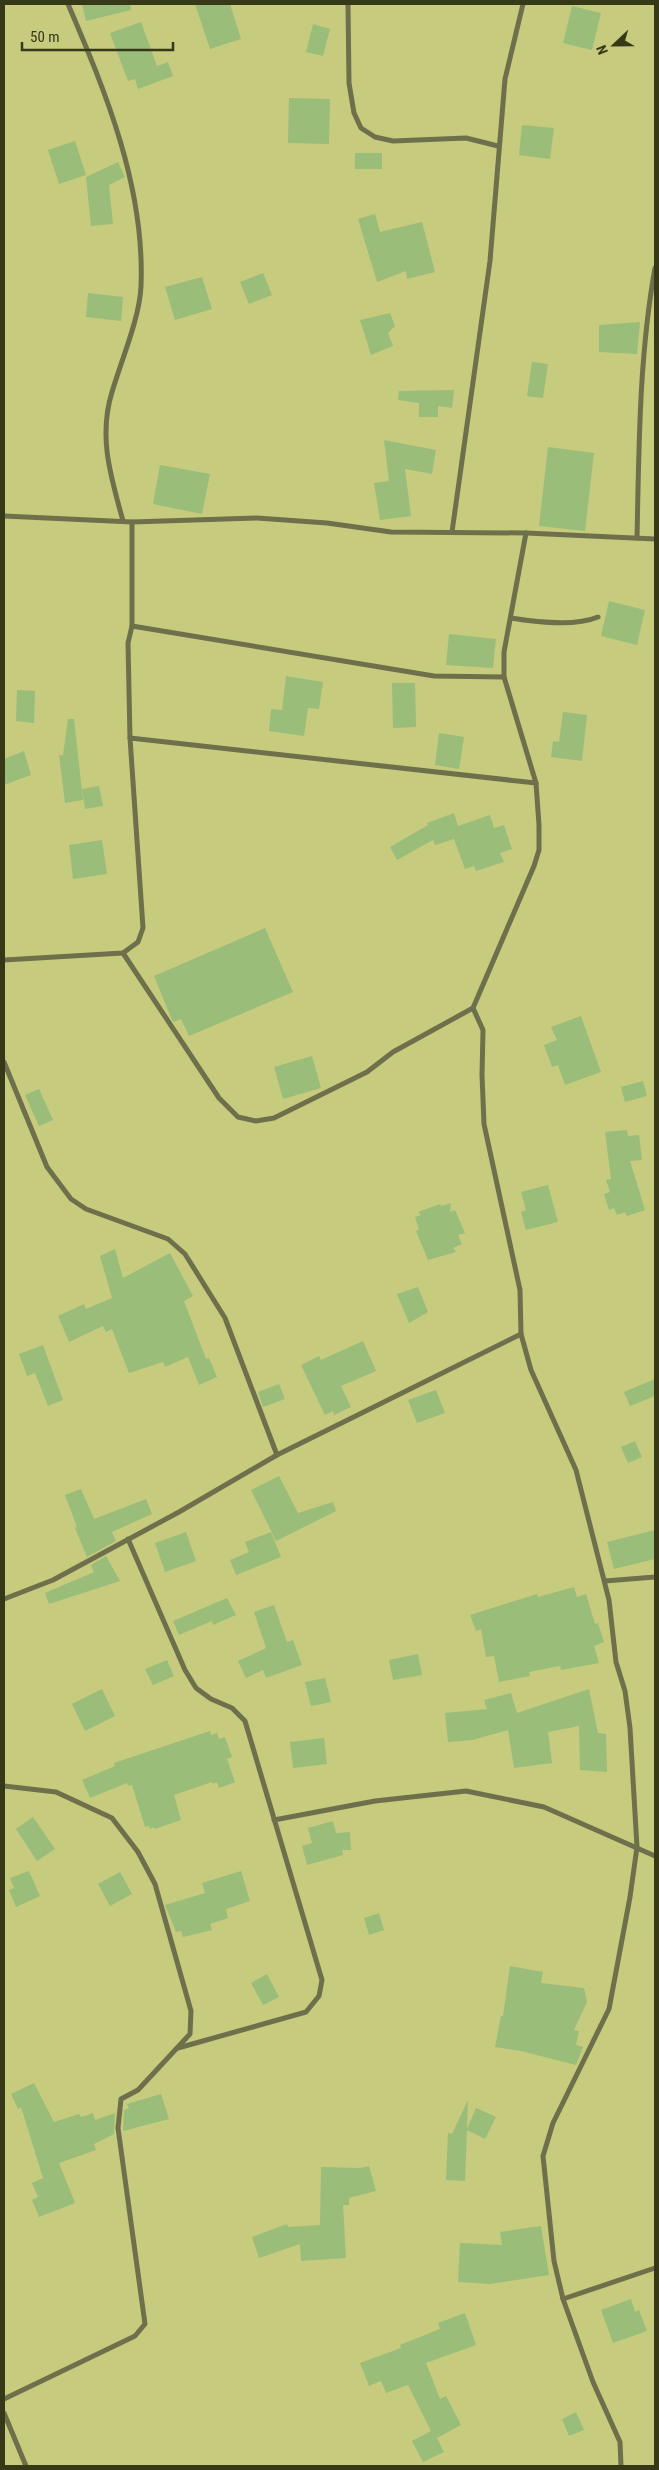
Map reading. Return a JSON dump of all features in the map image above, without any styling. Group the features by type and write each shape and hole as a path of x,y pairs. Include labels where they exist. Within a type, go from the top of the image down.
{"street":[{"path":"68,4 98,73 134,190 138,223 141,288 119,372 111,393 106,424 105,450 109,473 123,521"},
{"path":"348,4 349,83 354,113 361,128 375,137 393,141 466,138 498,146"},
{"path":"452,532 490,261 505,79 524,4"},
{"path":"637,538 640,403 649,303 655,268"},
{"path":"4,516 132,522 257,518 327,523 391,532 526,533 655,538"},
{"path":"4,960 123,953 138,942 143,928 130,738 128,643 132,626 132,522"},
{"path":"123,953 219,1098 238,1117 256,1121 274,1118 296,1109 367,1072 393,1052 473,1008 534,866 539,850 536,783 504,677 504,652 526,533"},
{"path":"511,618 528,621 579,623 598,617"},
{"path":"132,626 348,660 434,676 504,677"},
{"path":"130,738 536,783"},
{"path":"473,1008 483,1030 484,1124 520,1290 521,1334 531,1370 544,1403 576,1470 606,1581 616,1662 625,1691 630,1728 637,1847 630,1897 608,2009 553,2123 543,2156 554,2261 563,2299 593,2382 620,2442 620,2466"},
{"path":"4,1062 47,1167 71,1198 86,1209 168,1240 185,1254 225,1318 277,1455"},
{"path":"4,1599 53,1580 179,1512 277,1455 521,1334"},
{"path":"128,1539 185,1670 196,1688 211,1699 232,1708 245,1722 322,1980 319,1996 306,2012 178,2048"},
{"path":"606,1581 655,1577"},
{"path":"4,1792 6,1786 56,1792 112,1818 138,1852 155,1884 190,2011 190,2034 138,2090 121,2099 118,2128 145,2324 135,2336 4,2399"},
{"path":"274,1820 375,1801 466,1791 544,1807 655,1856"},
{"path":"563,2299 655,2268"},
{"path":"4,2413 26,2466"}],"building":[{"path":"82,4 130,4 131,10 86,21"},
{"path":"195,4 230,4 241,39 210,49"},
{"path":"572,6 601,13 592,50 563,43"},
{"path":"141,22 157,66 168,62 173,76 138,89 135,79 128,81 110,33"},
{"path":"313,24 330,29 323,56 306,52"},
{"path":"289,98 330,99 329,144 288,143"},
{"path":"522,125 554,128 550,159 519,155"},
{"path":"75,141 86,175 59,184 48,150"},
{"path":"355,153 382,153 382,169 355,169"},
{"path":"118,162 125,177 109,185 113,224 91,226 86,177"},
{"path":"375,214 380,232 422,222 435,272 407,279 406,271 377,282 358,219"},
{"path":"263,273 272,295 249,304 240,282"},
{"path":"202,277 212,309 175,320 165,287"},
{"path":"88,293 123,297 121,321 86,317"},
{"path":"390,313 395,326 388,333 393,346 371,355 360,320"},
{"path":"640,322 637,354 599,352 599,325"},
{"path":"532,362 548,364 543,398 527,396"},
{"path":"454,390 452,408 438,406 438,417 419,417 419,403 398,400 399,391"},
{"path":"384,440 436,450 432,474 405,469 411,516 380,520 374,483 389,481"},
{"path":"548,447 594,453 585,531 539,526"},
{"path":"160,465 210,474 202,514 153,504"},
{"path":"609,601 645,610 637,645 601,636"},
{"path":"449,634 496,639 493,668 446,665"},
{"path":"286,676 323,682 319,709 308,708 304,736 269,731 271,709 282,710"},
{"path":"392,683 415,683 416,727 393,728"},
{"path":"17,690 35,691 34,723 16,721"},
{"path":"563,712 587,715 582,761 551,757 553,741 559,742"},
{"path":"68,719 74,719 83,800 65,803 59,755 63,755"},
{"path":"439,733 464,737 459,769 435,765"},
{"path":"24,751 31,775 4,785 4,759"},
{"path":"99,786 103,806 85,809 82,789"},
{"path":"454,813 458,826 490,815 494,828 504,825 512,849 500,853 504,862 476,871 474,866 465,869 454,839 435,845 433,840 397,860 390,847 428,825 427,823"},
{"path":"102,840 107,874 73,879 69,845"},
{"path":"265,928 293,992 189,1036 181,1019 174,1022 172,1020 154,976"},
{"path":"581,1016 601,1072 565,1085 558,1065 552,1067 544,1045 557,1040 551,1027"},
{"path":"312,1056 321,1088 283,1099 274,1067"},
{"path":"643,1081 647,1096 625,1102 621,1087"},
{"path":"39,1089 53,1120 39,1126 25,1095"},
{"path":"627,1130 628,1136 639,1135 642,1160 630,1161 645,1210 627,1216 625,1212 617,1215 614,1208 609,1210 604,1194 610,1192 606,1180 611,1179 605,1132"},
{"path":"548,1185 558,1222 526,1230 521,1212 526,1210 521,1192"},
{"path":"451,1203 450,1212 455,1210 465,1233 458,1235 462,1244 453,1248 456,1252 428,1260 416,1231 419,1229 415,1217 421,1215 418,1212 440,1204 441,1206"},
{"path":"115,1249 123,1278 170,1253 193,1296 184,1301 206,1359 209,1358 217,1377 199,1385 188,1357 165,1367 163,1362 129,1373 112,1329 106,1332 103,1326 69,1342 58,1316 84,1304 86,1309 112,1298 100,1256"},
{"path":"418,1287 428,1312 409,1323 397,1294"},
{"path":"363,1341 376,1371 341,1386 351,1407 334,1415 333,1411 325,1415 301,1365 319,1356 321,1360"},
{"path":"43,1345 63,1400 48,1406 35,1373 27,1376 19,1354"},
{"path":"655,1379 655,1396 630,1406 624,1392"},
{"path":"279,1384 285,1399 263,1407 258,1392"},
{"path":"436,1390 445,1413 417,1423 408,1400"},
{"path":"635,1441 642,1457 628,1463 621,1447"},
{"path":"279,1476 298,1513 333,1502 336,1511 276,1541 251,1490"},
{"path":"81,1489 94,1519 146,1499 152,1514 112,1532 116,1541 87,1557 75,1528 77,1527 65,1495"},
{"path":"655,1530 655,1559 614,1569 607,1542"},
{"path":"186,1532 196,1561 165,1572 155,1543"},
{"path":"271,1532 281,1557 236,1575 230,1560 249,1552 245,1542"},
{"path":"106,1556 120,1581 49,1604 45,1593 94,1572 91,1565"},
{"path":"574,1587 577,1597 586,1594 595,1624 598,1623 604,1642 594,1646 599,1663 561,1670 560,1666 529,1672 530,1676 499,1682 494,1656 486,1657 481,1629 476,1631 470,1615 537,1594 538,1597"},
{"path":"227,1598 236,1615 213,1625 212,1621 179,1635 173,1621"},
{"path":"274,1605 287,1642 293,1640 302,1665 266,1678 263,1670 246,1678 238,1661 266,1648 254,1612"},
{"path":"418,1654 422,1675 393,1680 389,1660"},
{"path":"167,1660 174,1676 153,1685 145,1669"},
{"path":"325,1678 331,1702 311,1706 305,1682"},
{"path":"102,1689 115,1716 85,1731 72,1704"},
{"path":"589,1689 598,1733 606,1734 607,1772 580,1770 579,1726 548,1732 552,1763 514,1768 508,1730 473,1740 448,1742 445,1713 487,1709 484,1700 511,1693 517,1713"},
{"path":"210,1731 211,1735 217,1733 219,1739 225,1737 232,1757 227,1759 235,1782 219,1788 217,1782 213,1784 212,1782 174,1795 181,1820 155,1829 154,1827 150,1829 149,1826 145,1827 132,1785 128,1786 127,1783 90,1798 82,1780 115,1766 114,1763"},
{"path":"324,1738 327,1764 293,1768 290,1742"},
{"path":"33,1817 55,1849 37,1861 16,1829"},
{"path":"333,1821 336,1833 350,1832 351,1850 342,1850 343,1855 307,1865 302,1846 312,1843 308,1828"},
{"path":"29,1871 40,1896 16,1907 9,1890 14,1888 10,1878"},
{"path":"241,1871 250,1901 226,1909 228,1918 210,1924 212,1930 183,1937 181,1931 176,1932 165,1905 205,1893 202,1883"},
{"path":"120,1872 132,1894 110,1906 98,1884"},
{"path":"379,1913 384,1930 369,1935 364,1918"},
{"path":"510,1966 543,1972 541,1983 584,1988 587,2002 574,2030 579,2031 576,2045 583,2047 576,2065 521,2051 495,2047 501,2016 503,2016"},
{"path":"267,1974 279,1997 263,2005 251,1983"},
{"path":"34,2083 54,2122 79,2114 81,2117 93,2113 95,2120 115,2113 114,2134 94,2144 96,2150 59,2163 75,2203 39,2217 32,2200 38,2197 32,2183 43,2178 21,2107 18,2109 11,2094"},
{"path":"161,2094 169,2119 123,2131 124,2110 129,2108 127,2104"},
{"path":"468,2100 467,2129 476,2108 496,2117 485,2139 467,2130 465,2181 446,2180 448,2133 452,2134"},
{"path":"369,2166 376,2191 349,2198 349,2205 343,2205 346,2258 301,2261 300,2244 259,2258 252,2237 287,2224 288,2227 320,2225 321,2167 360,2168"},
{"path":"541,2226 549,2275 490,2284 458,2282 460,2243 502,2245 500,2232"},
{"path":"631,2299 635,2312 639,2310 647,2331 613,2343 601,2310"},
{"path":"465,2313 476,2345 426,2363 440,2399 446,2396 461,2425 437,2438 444,2452 423,2462 412,2441 431,2431 408,2385 386,2393 381,2381 369,2386 360,2363 401,2348 400,2345 440,2329 438,2323"},
{"path":"576,2412 584,2430 569,2436 562,2419"}]}
